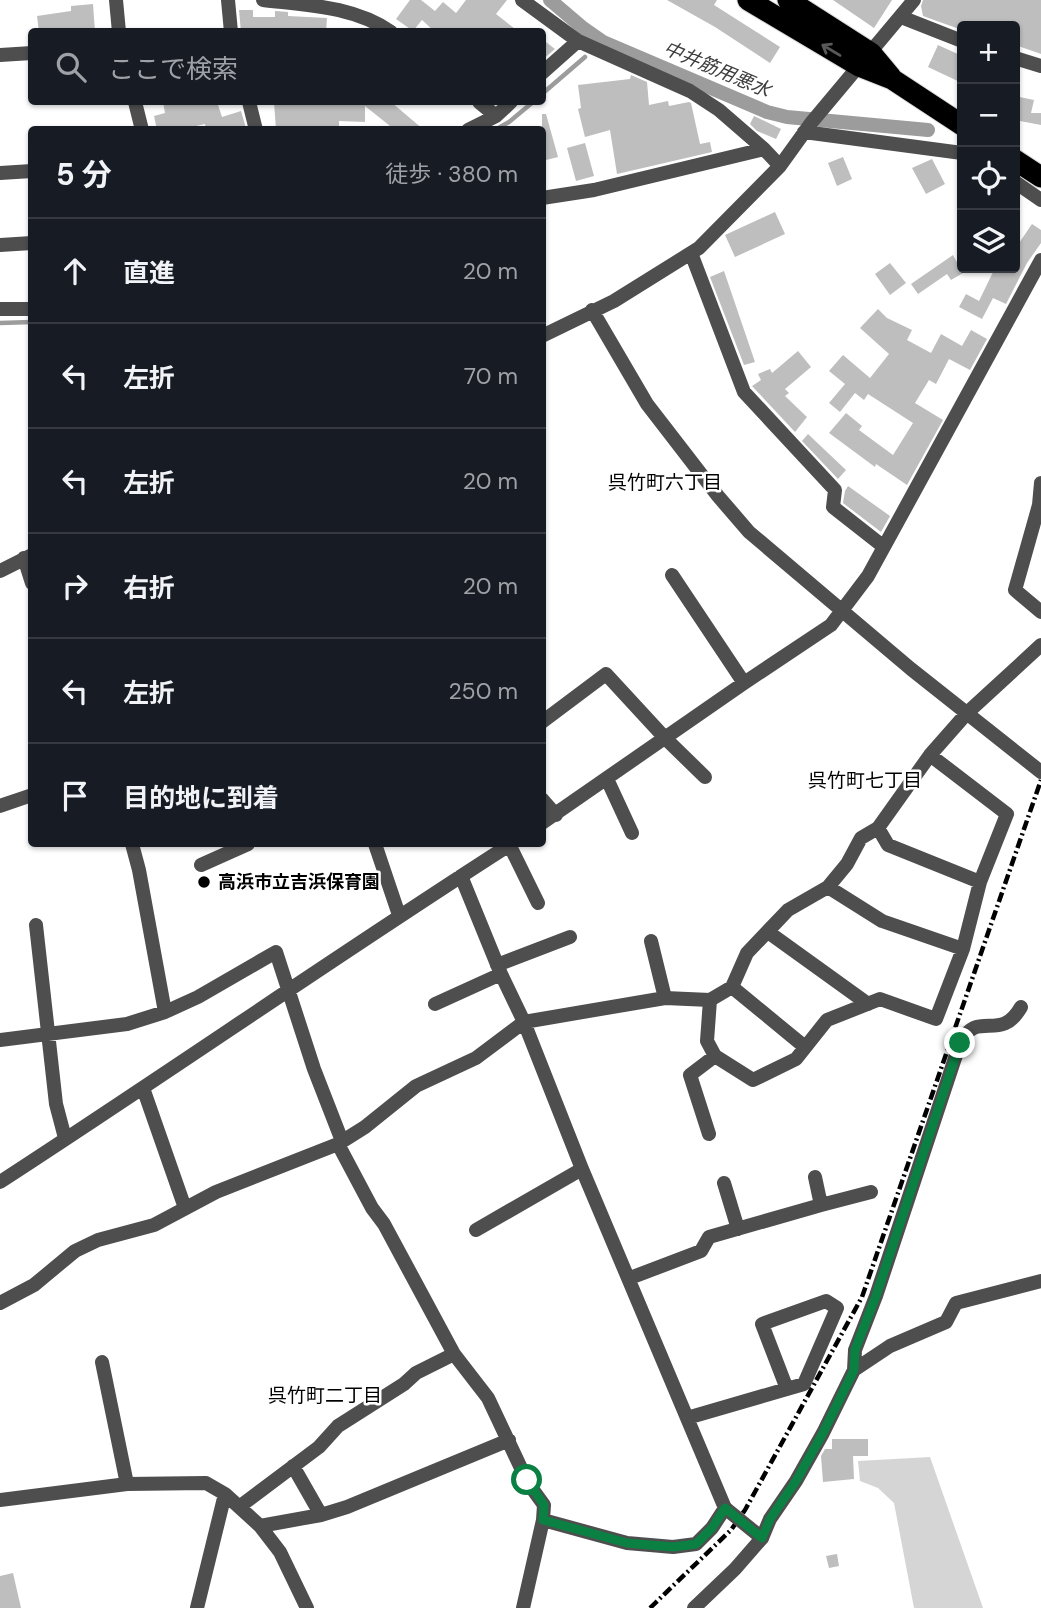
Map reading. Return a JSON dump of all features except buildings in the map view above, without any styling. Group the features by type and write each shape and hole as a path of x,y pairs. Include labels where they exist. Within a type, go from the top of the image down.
{"highway":[{"path":"748,0 865,60"},
{"path":"788,0 865,60 957,122"},
{"path":"1020,163 1041,177"}],"street":[{"path":"116,0 119,28"},
{"path":"228,0 231,28"},
{"path":"263,0 339,9 385,28"},
{"path":"522,0 578,41 690,91 719,110 780,166"},
{"path":"546,334 614,301 699,248 780,166 835,93 914,0"},
{"path":"901,17 957,39"},
{"path":"546,69 578,41"},
{"path":"0,55 28,53"},
{"path":"1020,60 1041,66"},
{"path":"136,105 141,126"},
{"path":"250,105 255,126"},
{"path":"483,105 496,116"},
{"path":"476,126 496,116 508,105"},
{"path":"807,128 957,152"},
{"path":"546,197 594,190 764,149"},
{"path":"0,173 28,171"},
{"path":"1020,186 1041,200"},
{"path":"0,245 28,243"},
{"path":"691,253 744,392 835,490 833,507 884,547"},
{"path":"546,821 831,625 868,576 1041,260"},
{"path":"0,309 28,309"},
{"path":"592,310 647,404 749,533 1041,772"},
{"path":"1041,483 1039,505 1015,590 1041,612"},
{"path":"0,571 28,557"},
{"path":"672,575 744,683"},
{"path":"0,1303 34,1284 75,1251 99,1240 154,1225 216,1192 340,1142 365,1127 416,1086 476,1058 524,1022 665,998 710,1000 732,987 747,953 788,910 828,887 847,864 861,838 878,828 930,755 967,713 1041,645"},
{"path":"546,719 606,674 705,777"},
{"path":"710,1000 706,1041 715,1056 753,1080 796,1059 827,1020 880,999 936,1018 962,949 980,882 1007,814 930,755"},
{"path":"607,779 632,833"},
{"path":"0,806 28,796"},
{"path":"546,804 556,815"},
{"path":"878,828 888,845 980,882"},
{"path":"133,847 142,881 165,1012"},
{"path":"201,865 241,847"},
{"path":"375,847 399,915"},
{"path":"511,847 538,903"},
{"path":"0,1182 461,876 492,849"},
{"path":"461,876 725,1508 762,1538"},
{"path":"828,887 882,921 962,949"},
{"path":"36,925 56,1104 65,1138"},
{"path":"768,932 868,1004"},
{"path":"435,1004 570,937"},
{"path":"651,941 665,998"},
{"path":"0,1040 127,1024 165,1012 198,998 276,952 340,1142 372,1208 384,1224 454,1353 488,1398 528,1482 544,1505 523,1608"},
{"path":"732,987 805,1047"},
{"path":"694,1608 735,1569 762,1538 770,1519 796,1481 823,1433 854,1370 855,1350 966,1031 978,1024 993,1027 1005,1025 1016,1016 1021,1007"},
{"path":"709,1134 690,1075 715,1056"},
{"path":"143,1088 185,1208"},
{"path":"477,1230 582,1169"},
{"path":"815,1177 821,1205"},
{"path":"724,1183 738,1229"},
{"path":"629,1278 701,1251 709,1237 872,1192"},
{"path":"854,1370 890,1346 946,1322 956,1303 1041,1281"},
{"path":"687,1418 787,1389 804,1384 837,1308 826,1301 762,1324 787,1389"},
{"path":"239,1507 319,1447 338,1426 404,1384 416,1373 454,1353"},
{"path":"102,1362 127,1484"},
{"path":"260,1526 321,1515 347,1507 509,1440"},
{"path":"293,1466 321,1515"},
{"path":"0,1500 127,1484 206,1483 226,1494 260,1526 280,1552 307,1608"},
{"path":"197,1608 226,1494"},
{"path":"543,1520 627,1543 673,1547 696,1544 712,1528 725,1508"}],"shaded area":[{"path":"930,1457 983,1608 914,1608 894,1503 878,1488 860,1481 858,1461"}],"waterway":[{"name":"中井筋用悪水","path":"550,0 603,42 767,112 787,117 928,130"},
{"path":"546,91 585,57"},
{"path":"502,126 529,105"},
{"path":"0,323 28,322"}],"railway":[{"path":"650,1608 731,1530 745,1510 862,1297 1041,780"}],"place":[{"name":"高浜市立吉浜保育園","path":"204,882"}],"district":[{"name":"呉竹町六丁目","path":"665,482"},
{"name":"呉竹町七丁目","path":"865,780"},
{"name":"呉竹町二丁目","path":"325,1395"}],"route":[{"path":"527,1480 544,1505 543,1520 627,1543 673,1547 696,1544 712,1528 725,1508 762,1538 770,1519 796,1481 823,1433 854,1370 855,1350 876,1296 960,1043"}]}
